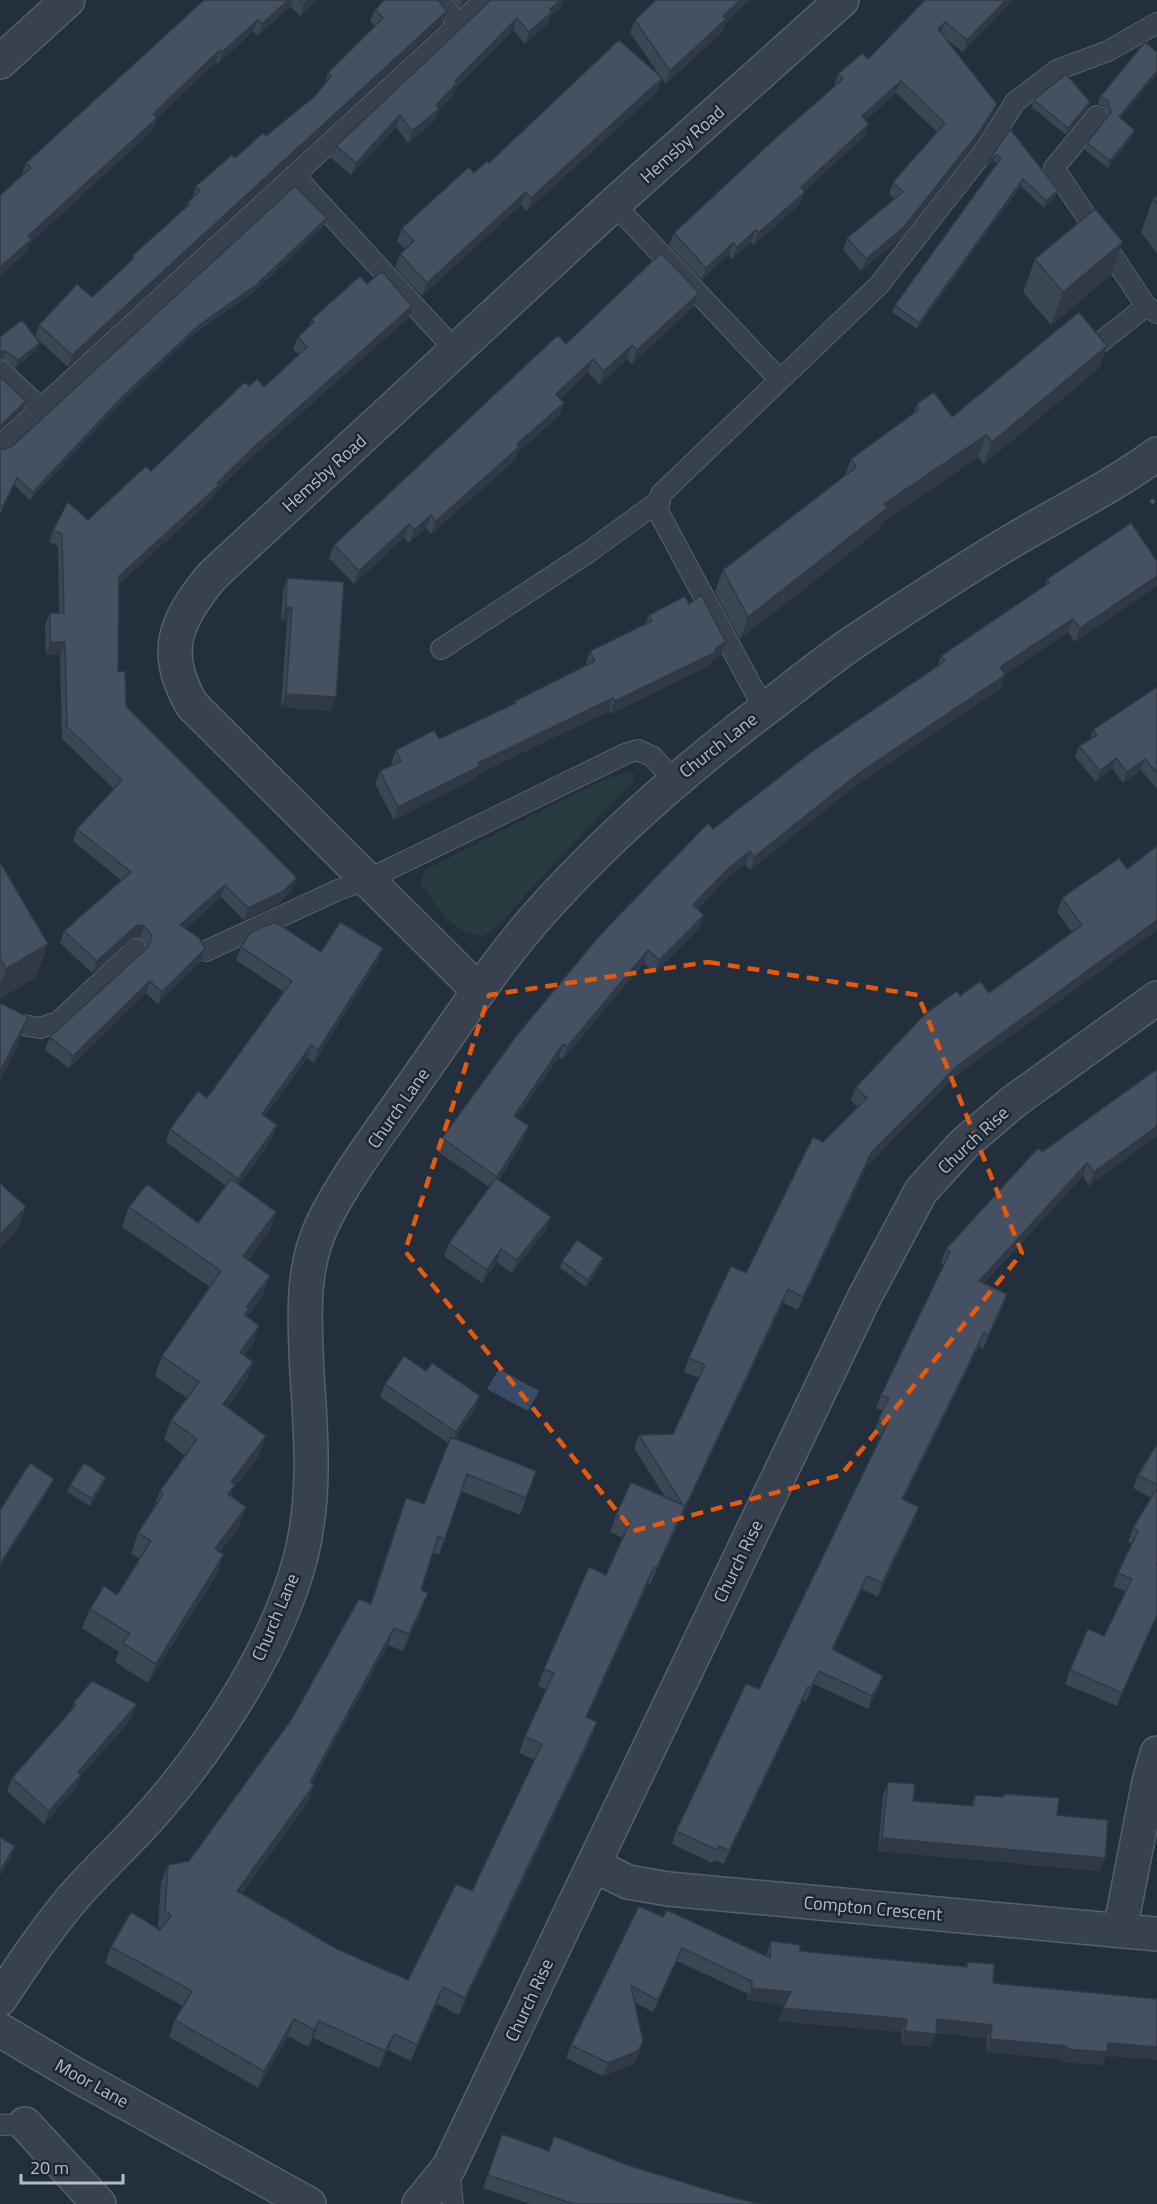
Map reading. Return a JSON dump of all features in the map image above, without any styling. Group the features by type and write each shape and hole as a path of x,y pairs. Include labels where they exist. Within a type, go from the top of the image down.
{"street":[{"path":"0,63 68,0"},
{"name":"Hemsby Road","path":"479,991 192,705 178,682 174,657 178,628 189,603 212,576 457,352 614,204 842,0"},
{"name":"Church Lane","path":"0,1999 37,1944 77,1893 156,1809 217,1732 282,1611 301,1555 309,1503 312,1452 305,1320 308,1267 322,1224 359,1164 479,991 528,926 587,861 674,780 764,709 859,639 999,548 1128,475 1157,454"},
{"name":"Church Rise","path":"419,2204 449,2167 864,1298 921,1191 964,1144 1013,1102 1157,998"},
{"path":"1120,1930 1149,1782 1157,1753"},
{"name":"Compton Crescent","path":"593,1865 628,1882 668,1889 1157,1934"},
{"name":"Moor Lane","path":"0,2030 76,2075 309,2204"},
{"path":"13,2125 99,2204"},
{"name":"Moor Lane","path":"185,2134 271,2204"}],"lane":[{"path":"438,0 459,24"},
{"path":"0,446 485,0"},
{"path":"764,709 658,511 661,494 879,285 985,150 1015,102 1057,70 1108,51 1157,23"},
{"path":"1097,116 1054,168 1152,310 1101,342"},
{"path":"294,175 457,352"},
{"path":"614,204 779,379"},
{"path":"0,370 41,408"},
{"path":"441,649 589,552 660,500"},
{"path":"206,951 338,890 369,879 625,754 639,750 653,757 674,780"},
{"path":"0,1020 40,1028 58,1022 136,949"},
{"path":"449,2167 453,2204"}],"highlighted area":[{"path":"708,962 918,995 1022,1253 841,1475 633,1531 405,1251 489,995"}],"green space":[{"path":"627,772 635,774 633,782 552,865 498,926 483,936 462,930 454,924 439,910 420,883 425,870 603,780"}],"water":[{"path":"499,1369 539,1391 528,1411 487,1389"}],"building":[{"path":"204,0 288,0 262,24 258,20 222,52 220,50 153,114 157,118 28,236 31,240 0,267 0,195 31,168 26,163"},
{"path":"384,0 438,0 447,11 72,355 39,325 77,284 92,297 134,258 133,255 190,204 188,202 200,191 196,186 232,155 235,158 263,133 266,136 316,95 331,76 328,73 383,18 375,10"},
{"path":"491,0 560,0 550,9 552,12 529,32 517,18 455,81 457,83 436,105 439,109 412,131 400,115 356,163 336,146"},
{"path":"656,0 741,0 723,16 726,19 670,71 635,20"},
{"path":"925,0 1006,0 967,40 945,22 938,29 997,104 980,131 904,227 866,259 847,238 903,192 893,182 945,123 901,81 862,116 869,124 801,187 805,192 758,233 756,230 737,247 733,243 706,268 674,233 843,79 838,74 862,53 868,59"},
{"path":"619,40 662,78 531,198 526,192 427,283 400,254 414,241 402,228 469,167 474,173 487,161 489,163"},
{"path":"1145,42 1157,52 1157,71 1119,117 1135,130 1110,161 1087,143 1111,112 1108,100 1100,97"},
{"path":"1066,74 1090,102 1068,128 1034,100"},
{"path":"1010,129 1058,190 1046,201 1023,179 919,323 895,305 1001,158 997,155 988,162"},
{"path":"295,186 327,218 256,285 198,326 122,397 33,492 17,478 3,506 0,505 0,450 11,447"},
{"path":"1095,209 1123,242 1063,292 1035,259"},
{"path":"661,253 699,293 637,350 632,345 604,371 593,359 556,394 564,403 517,444 519,447 436,521 431,515 414,530 409,524 359,571 334,545 558,335 566,344"},
{"path":"382,271 412,306 251,450 217,483 219,485 119,576 118,672 125,671 126,706 297,878 282,892 248,908 225,885 180,925 199,938 205,949 162,992 150,981 73,1056 50,1037 149,946 152,935 144,926 137,925 97,961 64,931 131,872 77,829 122,780 67,727 65,642 50,642 50,613 64,613 62,534 53,530 68,502 88,520 146,466 151,471 245,382 249,386 257,379 264,387 307,347 298,337 314,322 311,320 360,276 367,284"},
{"path":"1079,312 1107,346 992,442 986,435 884,504 887,508 748,617 723,570 856,467 851,459 918,410 917,404 934,392 952,417"},
{"path":"22,320 40,343 18,360 5,351 0,352 0,337"},
{"path":"0,377 26,401 0,426"},
{"path":"1131,523 1157,561 1157,576 1080,628 1073,619 1000,667 1005,675 859,773 754,857 750,851 728,869 693,905 704,915 659,960 648,950 567,1047 563,1044 514,1116 529,1126 497,1177 442,1138 517,1035 601,934 708,823 713,829 814,750 945,661 941,656 1049,583 1047,579"},
{"path":"287,578 344,582 336,697 286,694 292,608 286,607"},
{"path":"701,595 726,642 715,649 716,652 615,701 613,698 478,763 480,766 398,807 380,771 401,761 396,750 434,730 439,739 516,703 515,701 595,661 590,651 652,621 649,615 685,596 689,604"},
{"path":"1157,687 1157,773 1145,759 1127,772 1116,758 1100,771 1079,746 1097,735 1093,730"},
{"path":"1157,846 1157,920 957,1066 871,1153 803,1297 788,1289 685,1507 639,1435 673,1434 705,1365 689,1358 731,1266 746,1273 813,1137 823,1142 867,1098 856,1087 925,1014 957,991 960,996 980,981 989,993 1082,925 1062,898 1119,858 1127,869"},
{"path":"0,862 48,944 6,969 0,958"},
{"path":"275,922 321,952 340,922 383,948 318,1050 311,1045 262,1114 277,1125 238,1179 170,1129 198,1091 207,1098 292,981 241,947 250,933"},
{"path":"0,1003 28,1017 0,1072"},
{"path":"1157,1069 1157,1126 1094,1172 1087,1163 979,1281 1007,1294 988,1336 984,1333 902,1499 919,1507 882,1583 867,1576 832,1649 883,1676 872,1696 819,1671 811,1688 808,1687 729,1851 719,1846 717,1850 676,1831 746,1684 759,1689 887,1424 878,1420 889,1398 881,1395 950,1252 946,1249 1038,1148 1042,1152"},
{"path":"496,1178 551,1217 517,1260 501,1249 487,1270 449,1243"},
{"path":"231,1179 276,1212 243,1256 270,1276 246,1307 249,1309 245,1315 259,1326 240,1352 253,1362 223,1404 266,1436 231,1482 235,1485 228,1494 246,1507 215,1549 224,1554 156,1664 122,1643 130,1634 90,1609 104,1586 117,1595 151,1541 138,1533 163,1494 160,1491 197,1439 171,1420 199,1382 162,1356 221,1271 129,1207 147,1184 198,1223"},
{"path":"0,1183 26,1207 0,1235"},
{"path":"577,1240 603,1258 588,1280 562,1261"},
{"path":"404,1356 426,1371 432,1363 480,1396 456,1432 385,1384"},
{"path":"451,1437 536,1471 526,1498 467,1474 445,1539 438,1536 421,1590 428,1593 409,1634 394,1628 310,1782 314,1785 237,1891 337,1949 408,1980 456,1884 472,1891 542,1744 525,1736 554,1673 544,1669 589,1567 606,1575 630,1522 616,1515 631,1482 685,1506 656,1569 654,1567 586,1717 597,1722 465,1998 443,1987 417,2045 394,2034 385,2051 319,2021 314,2030 294,2019 264,2071 175,2020 192,1991 111,1947 131,1912 160,1930 171,1916 165,1910 168,1865 189,1861 291,1720 359,1599 371,1604 406,1498 424,1504"},
{"path":"1157,1444 1157,1485 1138,1475"},
{"path":"30,1463 54,1479 0,1564 0,1510"},
{"path":"84,1463 106,1477 92,1499 70,1485"},
{"path":"1157,1488 1157,1615 1122,1693 1070,1670 1088,1629 1104,1636 1132,1579 1118,1573 1138,1531 1133,1528"},
{"path":"92,1681 137,1704 78,1772 81,1775 49,1811 12,1778 76,1705 74,1702"},
{"path":"888,1782 915,1784 913,1801 974,1806 975,1795 1004,1797 1004,1794 1059,1798 1057,1815 1108,1820 1105,1858 882,1838"},
{"path":"0,1837 15,1846 0,1871"},
{"path":"639,1906 663,1917 667,1910 770,1958 771,1941 800,1945 800,1951 967,1967 967,1962 994,1964 993,1983 1157,1999 1157,2047 1108,2043 1107,2052 1067,2049 1067,2046 990,2039 992,2025 937,2019 936,2034 905,2031 907,2019 783,2008 791,1992 752,1988 752,1981 682,1948 658,2000 631,1986 643,2041 638,2051 608,2063 571,2045"},
{"path":"502,2134 549,2151 554,2136 627,2165 738,2199 762,2204 574,2204 488,2175"}]}
